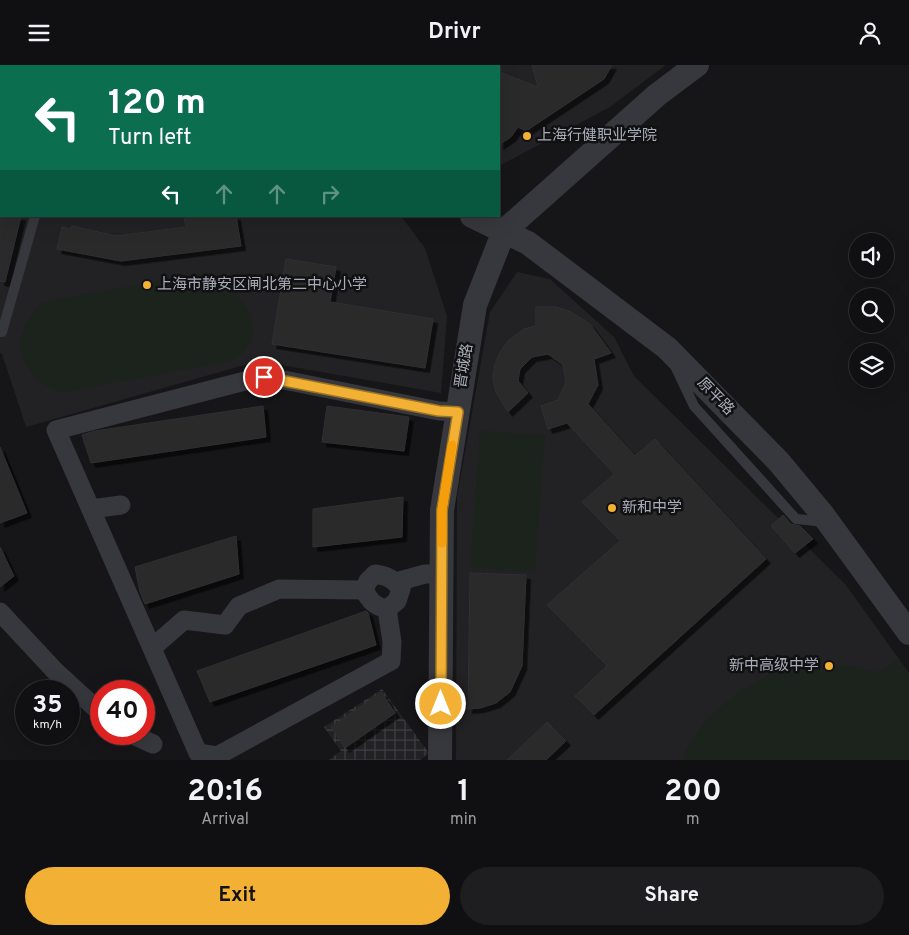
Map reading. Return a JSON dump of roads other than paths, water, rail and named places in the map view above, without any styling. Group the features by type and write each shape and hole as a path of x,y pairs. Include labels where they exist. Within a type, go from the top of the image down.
{"street":[{"name":"晋城路","path":"440,760 442,510 474,305 504,231 657,95 697,65"},
{"name":"原平路","path":"474,217 528,243 667,348 779,462 829,522 909,633"},
{"path":"387,609 392,642 391,661 217,756 198,753 56,430 264,377 319,395 458,412"},
{"path":"91,509 121,505"},
{"path":"364,590 368,581 375,574 387,575 396,581 401,589 397,601 387,609"},
{"path":"396,581 425,574 442,574"},
{"path":"152,648 184,620 225,625 239,606 279,589 364,590"},
{"path":"364,590 376,606 387,609"},
{"path":"0,612 55,671 90,703"}],"lane":[{"path":"0,332 2,332 34,217"}],"place":[{"name":"上海行健职业学院","path":"527,136"},
{"name":"上海市静安区闸北第二中心小学","path":"147,285"},
{"name":"新和中学","path":"612,508"},
{"name":"新中高级中学","path":"829,666"}]}
